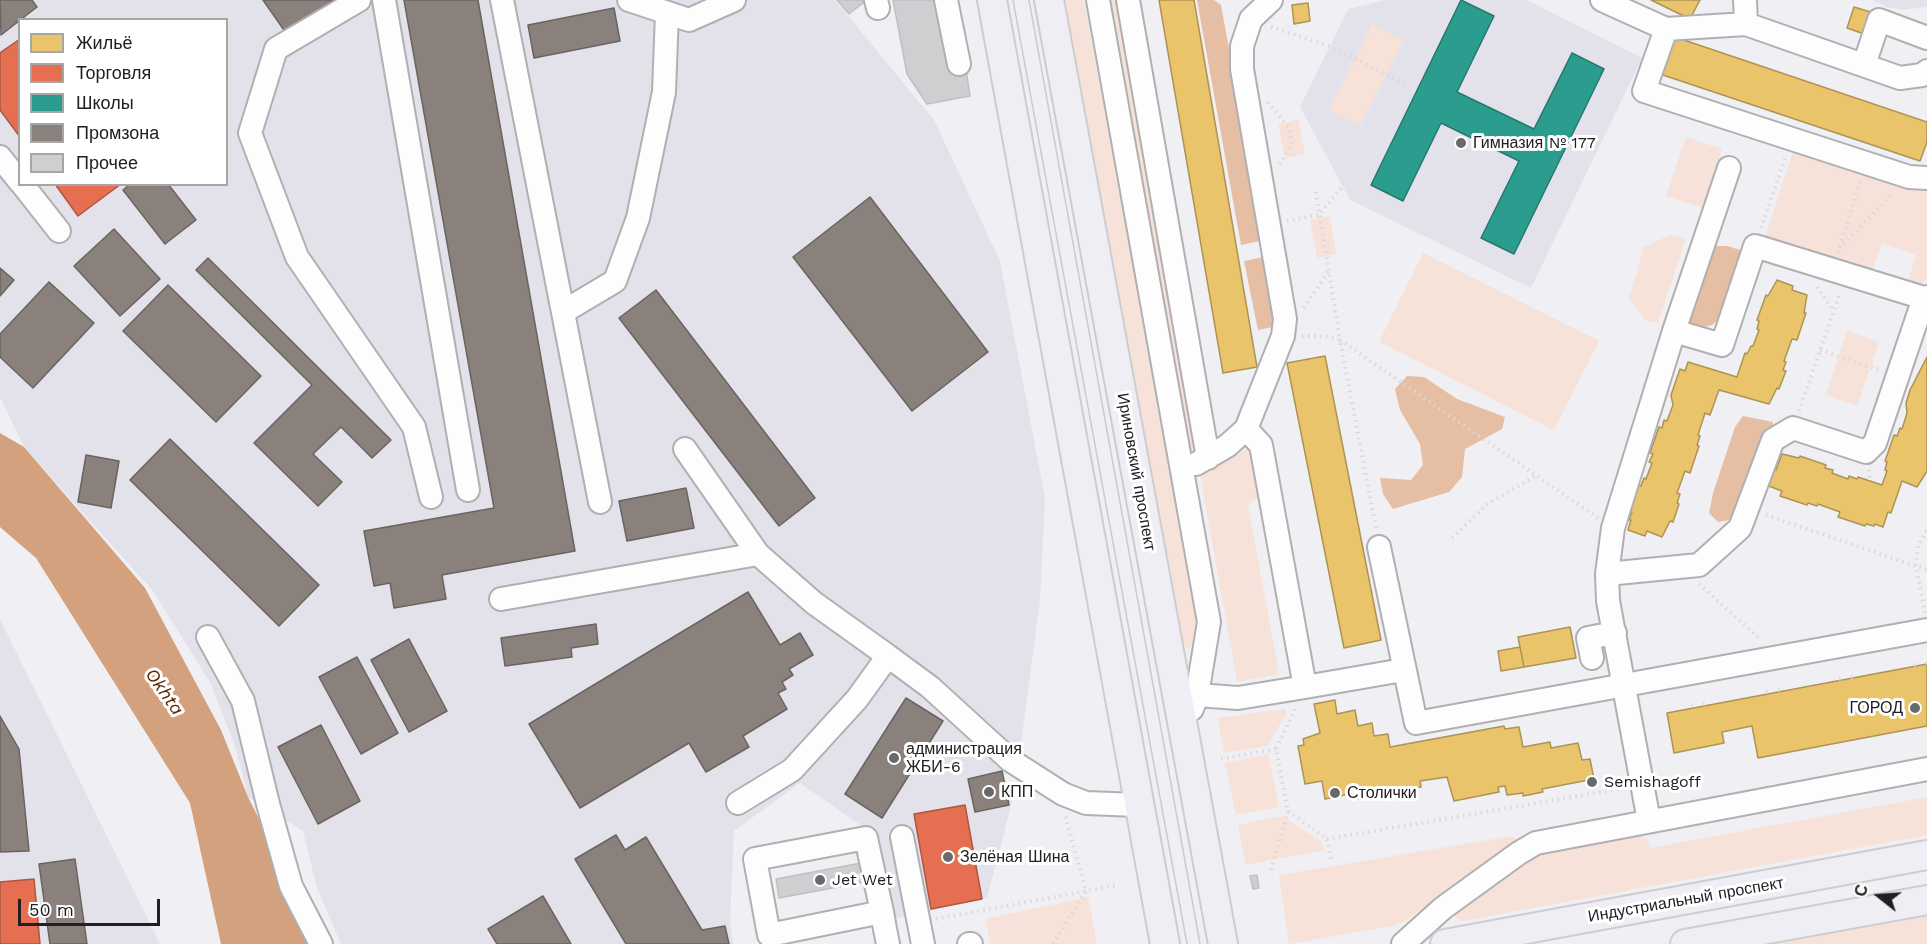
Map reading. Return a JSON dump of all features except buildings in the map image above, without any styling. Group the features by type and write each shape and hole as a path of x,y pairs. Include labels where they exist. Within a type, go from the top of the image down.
{"main road":[{"path":"992,0 1165,944"},
{"name":"Ириновский проспект","path":"1050,0 1223,944"},
{"name":"Индустриальный проспект","path":"1445,944 1927,855"},
{"path":"1685,944 1927,900"}],"street":[{"path":"360,0 276,49 250,133 297,257 414,427 431,497"},
{"path":"384,0 468,490"},
{"path":"502,0 600,502"},
{"path":"629,0 689,20 735,0"},
{"path":"946,0 959,64"},
{"path":"1098,0 1209,622 1197,695 1184,730"},
{"path":"1128,0 1208,458"},
{"path":"1181,468 1208,458 1246,429 1287,336 1242,69 1242,46 1251,19 1271,0"},
{"path":"1602,0 1666,29 1746,24 1900,78 1922,75 1927,71"},
{"path":"1745,0 1746,24"},
{"path":"563,312 615,281 638,218 664,92 667,13"},
{"path":"1864,66 1879,20 1927,38"},
{"path":"1666,29 1644,92 1791,141 1918,178"},
{"path":"0,157 18,179"},
{"path":"1650,820 1608,601 1607,574 1613,528 1674,331 1729,168"},
{"path":"23,186 59,231"},
{"path":"1607,574 1699,565 1740,528 1773,440 1793,428 1866,452 1875,443 1925,298 1839,264 1755,246 1722,345 1674,331"},
{"path":"1246,429 1260,445 1305,687"},
{"path":"685,449 758,554 814,603 930,687 1010,760 1063,794 1086,803 1138,805"},
{"path":"1379,547 1403,670 1416,723 1927,630"},
{"path":"501,599 758,554"},
{"path":"1592,658 1588,638 1615,633"},
{"path":"208,637 243,701 291,886 321,944"},
{"path":"738,803 792,770 857,699 888,656"},
{"path":"1197,695 1238,698 1403,670"},
{"path":"1403,944 1443,908 1536,843 1927,770"},
{"path":"882,912 769,935 755,859 866,837 882,912 888,944"},
{"path":"902,837 923,944"}],"path":[{"path":"1251,19 1329,46 1407,85"},
{"path":"1755,246 1791,141"},
{"path":"1793,428 1820,350 1839,264 1866,164"},
{"path":"1839,264 1918,178"},
{"path":"1269,225 1320,215 1342,187"},
{"path":"1316,192 1340,340 1379,547"},
{"path":"1329,272 1306,303 1287,336 1323,336 1340,340 1613,528"},
{"path":"1820,350 1898,376"},
{"path":"1452,538 1486,505 1537,475"},
{"path":"1749,509 1927,570"},
{"path":"1927,530 1918,546 1916,566 1927,625"},
{"path":"1709,592 1761,641"},
{"path":"1271,870 1288,811 1276,749 1305,687"},
{"path":"1221,759 1276,749"},
{"path":"1327,839 1643,785"},
{"path":"1053,944 1086,891 1064,811 1063,794"},
{"path":"1288,811 1327,839 1331,859"},
{"path":"1020,903 1118,885"}],"shaded area":[{"path":"0,0 835,0 934,120 1000,261 1045,498 1040,600 1020,750 1002,768 1012,802 987,898 890,920 872,833 800,783 734,831 730,923 733,944 341,944 317,888 303,831 248,797 236,749 211,684 153,591 24,447 0,397"},
{"path":"1065,0 1084,0 1196,608 1195,639 1189,649 1184,645"},
{"path":"1106,0 1118,0 1196,447 1191,451 1189,449"},
{"path":"1197,0 1214,0 1221,5 1264,240 1241,245"},
{"name":"Гимназия № 177","path":"1385,0 1527,0 1642,58 1531,288 1350,200 1300,107 1348,9"},
{"path":"1872,0 1927,0 1927,7 1903,10 1887,7"},
{"path":"1372,25 1404,40 1360,126 1329,110"},
{"path":"1298,120 1305,154 1285,158 1278,124"},
{"path":"1686,137 1722,149 1703,208 1666,196"},
{"path":"1793,151 1906,188 1927,186 1927,279 1917,288 1907,284 1916,255 1882,243 1872,273 1765,237"},
{"path":"1330,216 1336,254 1317,258 1310,220"},
{"path":"1670,235 1686,239 1658,323 1645,320 1629,299 1644,247"},
{"path":"1714,246 1727,246 1740,250 1745,257 1728,311 1712,325 1693,330 1684,324"},
{"path":"1423,253 1599,341 1554,430 1379,342"},
{"path":"1268,256 1282,325 1258,330 1244,261"},
{"path":"1847,331 1879,342 1857,406 1826,395"},
{"path":"1407,376 1424,377 1457,399 1505,417 1502,429 1465,449 1462,477 1449,492 1393,509 1383,494 1380,478 1411,480 1423,465 1420,444 1400,410 1395,389"},
{"path":"1743,416 1773,422 1770,437 1746,503 1729,520 1718,522 1709,513 1713,493 1735,427"},
{"path":"1247,449 1252,450 1263,494 1248,505 1279,674 1237,682 1200,474"},
{"path":"0,619 160,944 0,944"},
{"path":"1285,709 1287,713 1267,746 1224,753 1218,718"},
{"path":"1268,754 1279,807 1236,815 1225,763"},
{"path":"1927,797 1927,835 1463,921 1455,918 1454,914 1537,854 1638,833 1647,839 1650,848"},
{"path":"1282,816 1322,842 1324,850 1246,865 1238,825"},
{"path":"1512,836 1518,840 1407,920 1393,926 1289,944 1279,875"},
{"path":"1088,897 1097,944 991,944 985,919"},
{"path":"1927,909 1927,944 1736,944"}],"water":[{"name":"Okhta","path":"0,433 24,447 145,588 221,730 248,797 322,944 221,944 190,803 36,558 0,527"}],"tram line":[{"path":"1013,0 1187,944"},
{"path":"1029,0 1200,944"}],"place":[{"name":"Гимназия № 177","path":"1461,143"},
{"name":"ГОРОД","path":"1915,708"},
{"name":"администрация ЖБИ-6","path":"894,758"},
{"name":"Semishagoff","path":"1592,782"},
{"name":"КПП","path":"989,792"},
{"name":"Столички","path":"1335,793"},
{"name":"Зелёная Шина","path":"948,857"},
{"name":"Jet Wet","path":"820,880"}]}
